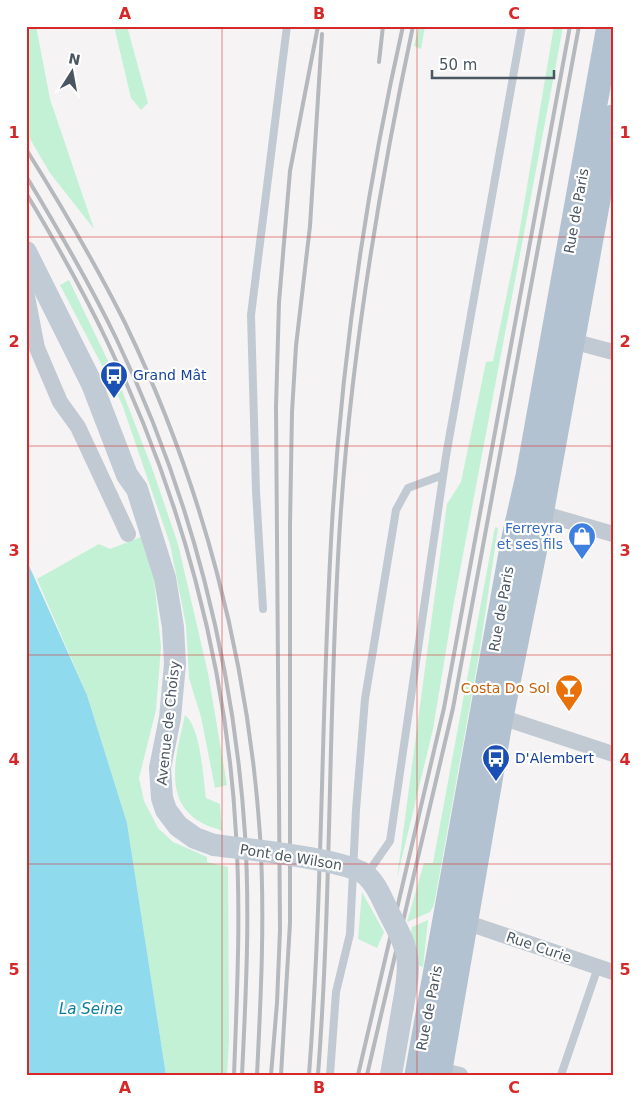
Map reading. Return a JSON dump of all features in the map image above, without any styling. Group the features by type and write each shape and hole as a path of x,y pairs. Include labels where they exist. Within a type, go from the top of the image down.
{"main road":[{"name":"Rue de Paris","path":"439,1074 516,525 528,476 609,26"},
{"name":"Rue de Paris","path":"439,1074 500,717 541,513 572,341 608,167 613,117"},
{"name":"Avenue de Choisy","path":"26,236 64,302 108,410 136,471 137,489 164,578 174,636 173,697 160,768 159,789 166,810 178,826 194,838 214,845"},
{"name":"Avenue de Choisy","path":"26,252 92,384 108,410"},
{"path":"528,476 541,513"},
{"name":"Pont de Wilson","path":"214,845 336,863 366,875"},
{"path":"366,875 377,890 407,949 410,966 391,1075"}],"street":[{"path":"26,291 37,348 60,402 78,427 128,534"},
{"path":"572,341 613,352"},
{"path":"78,427 108,410"},
{"path":"516,525 541,513 613,534"},
{"path":"500,717 613,754"},
{"name":"Rue Curie","path":"465,922 605,969"}],"lane":[{"path":"263,609 256,491 251,315 287,26"},
{"path":"366,875 390,841 443,475 522,26"},
{"path":"330,1075 336,992 350,934 356,810 365,699 396,510 408,488 443,475"},
{"path":"561,1075 605,969"}],"green space":[{"path":"26,26 36,26 50,99 94,229 50,173 26,132"},
{"path":"114,26 127,26 148,103 141,110 131,98"},
{"path":"419,26 425,26 421,49 414,46"},
{"path":"554,26 563,26 558,54 454,602 433,729 397,878 447,504 461,482 486,362 493,361 518,240"},
{"path":"69,280 121,388 152,468 178,544 208,673 227,785 215,788 201,717 189,678 186,625 170,544 122,404 60,285"},
{"path":"495,527 498,528 479,655 434,905 430,912 407,922 424,863 433,863"},
{"path":"141,537 151,550 161,647 156,710 139,778 144,801 158,828 173,842 207,857 207,862 228,867 229,1040 227,1075 166,1075 127,823 87,695 37,579 99,544 110,549"},
{"path":"185,715 195,730 198,741 206,798 220,804 222,831 206,825 190,815 181,803 175,775 178,745"},
{"path":"362,892 384,932 377,948 358,939"},
{"path":"428,920 423,967 418,965 410,938 412,927"}],"water":[{"name":"La Seine","path":"26,559 87,695 127,823 166,1075 26,1075"}],"railway":[{"path":"271,1075 277,1003 280,930 276,407 279,302 290,171 318,26"},
{"path":"379,62 383,26"},
{"path":"309,1075 320,868 328,593 336,461 357,274 378,150 403,26"},
{"path":"318,1075 326,937 333,661 345,461 359,336 377,212 413,26"},
{"path":"358,1075 444,708 570,26"},
{"path":"367,1075 453,708 579,26"},
{"path":"281,1075 290,923 290,524 292,412 296,346 310,226 322,34"},
{"path":"26,149 102,278 125,323 177,446 217,573 245,703 260,835 262,925 257,1075"},
{"path":"26,176 95,297 116,338 142,397 166,456 204,580 231,706 245,834 247,924 242,1075"},
{"path":"26,193 58,247 87,302 132,397 156,457 177,518 195,580 210,643 222,706 231,770 236,834 238,924 234,1075"}],"place":[{"name":"Grand Mât","path":"114,399"},
{"name":"Ferreyra et ses fils","path":"582,560"},
{"name":"Costa Do Sol","path":"569,712"},
{"name":"D'Alembert","path":"496,782"}]}
